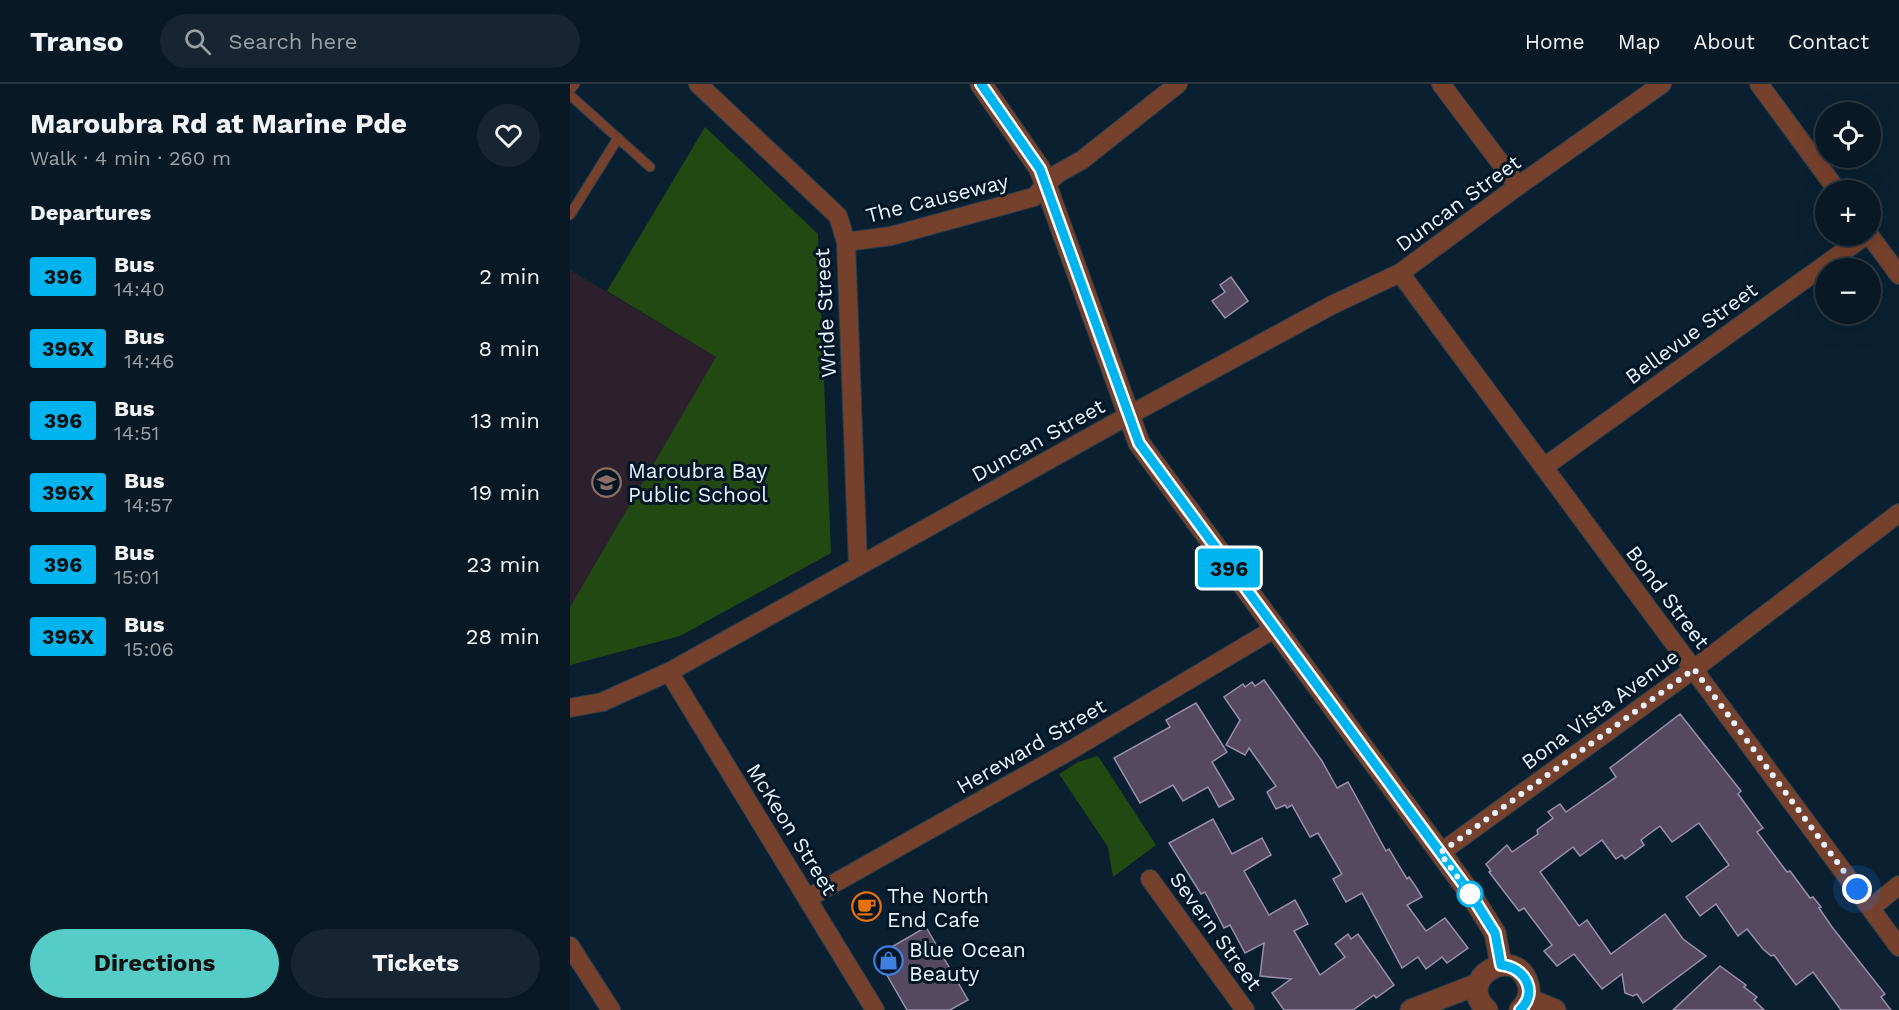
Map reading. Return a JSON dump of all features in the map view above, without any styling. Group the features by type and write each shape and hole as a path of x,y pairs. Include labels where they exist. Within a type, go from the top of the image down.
{"street":[{"name":"Wride Street","path":"698,84 838,216 846,242 858,566"},
{"path":"981,84 1024,145 1046,185 1139,443 1440,853 1495,933 1501,965"},
{"name":"The Causeway","path":"846,242 891,236 1034,197 1057,174 1082,160 1154,91 1178,84"},
{"path":"1441,84 1518,186"},
{"name":"Duncan Street","path":"570,708 602,702 632,691 669,672 1128,416 1332,305 1400,273 1662,84"},
{"path":"1759,84 1830,180"},
{"name":"Bellevue Street","path":"1544,467 1851,246"},
{"path":"1877,246 1899,275"},
{"name":"Bond Street","path":"1400,273 1899,947"},
{"name":"Bona Vista Avenue","path":"1440,853 1694,669 1899,513"},
{"name":"Hereward Street","path":"808,898 1071,750 1274,629"},
{"name":"McKeon Street","path":"669,672 875,1010"},
{"name":"Severn Street","path":"1150,879 1245,1010"},
{"path":"1870,908 1899,885"},
{"path":"570,946 610,1010"},
{"path":"1411,1010 1478,984 1487,971 1501,965 1517,969 1524,975 1528,982 1524,1004 1555,1010"},
{"path":"1478,984 1479,999 1487,1010"}],"lane":[{"path":"570,90 575,84"},
{"path":"570,95 650,167"},
{"path":"570,215 618,138"}],"shaded area":[{"name":"Maroubra Bay Public School","path":"570,270 716,357 570,607"}],"green space":[{"path":"705,127 818,234 831,553 680,636 570,665 570,607 716,357 607,291"},
{"path":"1098,756 1156,845 1113,877 1108,847 1059,774 1078,762"}],"building":[{"path":"1231,277 1248,301 1225,318 1212,301 1225,292 1220,285"},
{"path":"1264,680 1322,761 1337,788 1348,782 1386,851 1389,849 1407,879 1409,877 1416,887 1422,897 1407,905 1426,931 1445,918 1468,948 1447,963 1442,957 1426,969 1418,957 1402,968 1362,893 1346,902 1333,879 1342,874 1318,833 1310,837 1292,805 1276,809 1267,792 1276,786 1249,748 1245,755 1226,745 1240,720 1224,697 1243,684 1245,687 1252,682 1255,686"},
{"path":"1196,703 1227,752 1212,762 1234,799 1219,807 1208,787 1183,801 1173,785 1140,803 1114,758 1170,727 1166,720"},
{"path":"1680,714 1741,791 1738,794 1763,828 1757,832 1787,872 1790,871 1810,898 1813,897 1821,907 1819,908 1832,927 1885,994 1881,997 1891,1010 1841,1010 1813,972 1796,985 1774,955 1771,956 1763,949 1747,929 1738,936 1716,904 1700,916 1686,897 1729,865 1699,823 1672,842 1660,826 1641,840 1644,845 1625,859 1622,855 1616,859 1602,840 1580,856 1573,847 1540,872 1579,926 1587,920 1611,954 1665,914 1683,939 1706,956 1643,1003 1637,994 1633,996 1625,993 1622,974 1602,989 1574,954 1557,966 1544,951 1552,945 1524,908 1519,911 1489,872 1491,871 1486,864 1507,845 1512,852 1538,834 1537,830 1553,818 1548,812 1560,804 1566,812 1616,777 1610,768"},
{"path":"1213,819 1232,854 1262,838 1271,855 1244,871 1269,915 1295,900 1308,924 1294,931 1320,975 1345,957 1335,944 1348,934 1351,939 1358,934 1394,985 1376,998 1374,995 1353,1010 1284,1010 1272,993 1291,979 1260,976 1264,943 1245,953 1230,925 1224,928 1205,892 1201,894 1169,843"},
{"path":"926,927 968,1000 950,1010 907,1010 876,956"},
{"path":"1720,966 1746,985 1744,987 1757,997 1754,1000 1764,1010 1673,1010"}],"bus line":[{"name":"396","path":"981,84 1040,169 1139,443 1470,893 1495,933 1501,965 1509,965 1517,969 1528,982 1528,999 1520,1010"}],"place":[{"name":"Maroubra Bay Public School","path":"607,482"},
{"name":"The North End Cafe","path":"866,907"},
{"name":"Blue Ocean Beauty","path":"888,961"}],"route":[{"path":"1470,894 1440,853 1694,669 1857,889"}]}
